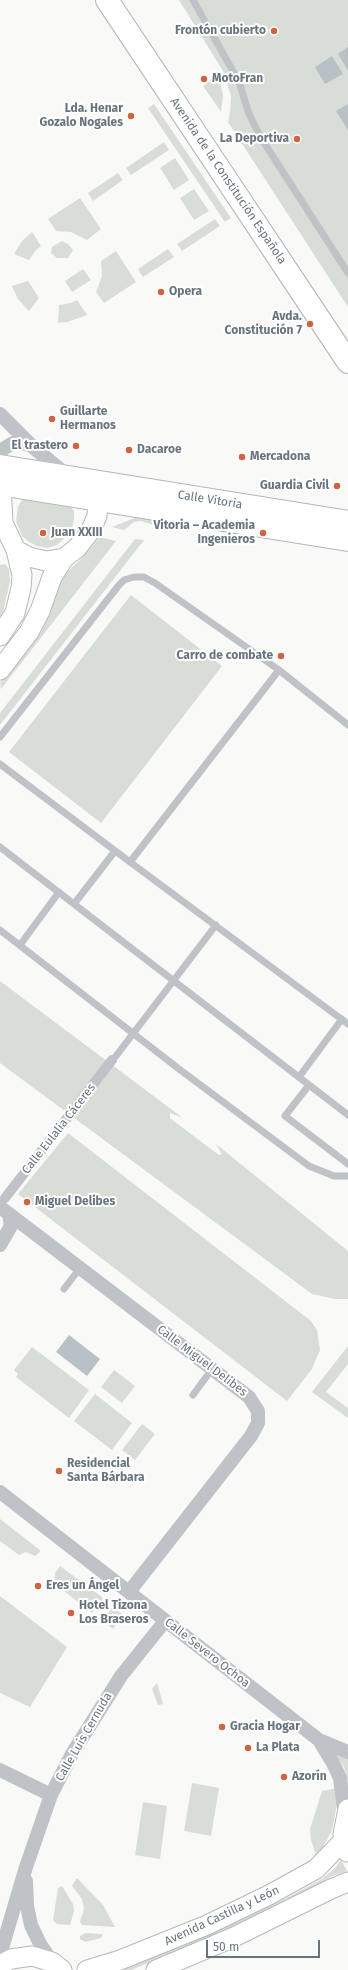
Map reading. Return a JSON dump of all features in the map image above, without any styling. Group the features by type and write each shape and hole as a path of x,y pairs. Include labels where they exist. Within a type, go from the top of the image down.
{"highway":[{"name":"Avenida de la Constitución Española","path":"108,0 348,362"},
{"name":"Avenida de la Constitución Española","path":"125,0 348,335"},
{"name":"Calle Vitoria","path":"1,467 348,522"},
{"name":"Calle Vitoria","path":"1,467 98,500 348,540"}],"main road":[{"path":"0,636 15,613 21,588 22,575 16,550 3,523 1,467"},
{"path":"0,670 28,632 40,611 52,577 64,558 77,548 91,530 97,516 98,500 72,478"},
{"path":"16,550 29,557 46,561 64,558"},
{"path":"346,1847 347,1813"},
{"name":"Avenida Castilla y León","path":"87,1970 120,1960 207,1925 316,1869 346,1847"},
{"name":"Avenida Castilla y León","path":"156,1970 234,1937 348,1882"},
{"path":"0,1965 11,1959 32,1956 61,1968"}],"street":[{"path":"0,414 33,446 72,478"},
{"path":"1,467 13,443 18,442 33,446"},
{"name":"Calle Eulalia Cáceres","path":"5,1206 114,1058"},
{"path":"2,1243 11,1226 5,1206"},
{"name":"Calle Miguel Delibes","path":"5,1206 32,1232 249,1397 256,1405 259,1417 258,1423 251,1436 129,1592"},
{"path":"2,1243 14,1232 20,1230 32,1232"},
{"name":"Calle Severo Ochoa","path":"0,1492 319,1740 348,1752"},
{"name":"Calle Luis Cernuda","path":"0,1955 26,1867 51,1795 72,1754 121,1676 165,1621"},
{"name":"Calle Severo Ochoa","path":"319,1740 340,1778 347,1813"},
{"path":"0,1770 51,1795"},
{"name":"Calle Luis Cernuda","path":"26,1867 27,1906 32,1925 40,1944 61,1968"}],"lane":[{"path":"193,0 239,82 249,114 261,138 348,273"},
{"path":"0,737 124,580 134,577 144,577 155,583 279,670 348,725"},
{"path":"130,862 279,670"},
{"path":"0,764 348,1024"},
{"path":"0,847 348,1115"},
{"path":"74,904 115,851"},
{"path":"20,945 59,892"},
{"path":"114,1058 216,925"},
{"path":"0,930 309,1166 334,1176 348,1176"},
{"path":"299,1077 342,1019"},
{"path":"309,1084 286,1116 348,1164"},
{"path":"64,1289 80,1268"},
{"path":"192,1395 212,1369"}],"shaded area":[{"name":"La Deportiva","path":"179,0 348,0 348,307 228,122 231,96 223,71"},
{"path":"348,47 348,71 338,54"},
{"path":"332,56 343,74 325,84 315,67"},
{"path":"218,75 223,95 221,112 203,86"},
{"path":"154,104 231,218 225,222 148,108"},
{"path":"348,104 348,130 336,111"},
{"path":"164,142 169,150 131,175 126,168"},
{"path":"175,158 189,180 174,190 160,168"},
{"path":"118,173 123,180 93,201 88,193"},
{"path":"194,189 209,211 194,220 180,198"},
{"path":"80,198 101,229 87,240 71,232 56,231 48,219"},
{"path":"215,219 220,226 182,251 177,244"},
{"path":"32,232 41,246 29,260 14,254 22,241"},
{"path":"62,241 68,244 73,250 68,258 57,258 51,253 52,247"},
{"path":"168,249 174,257 143,277 138,269"},
{"path":"116,251 136,282 104,303 96,292 102,276 101,261"},
{"path":"83,269 91,280 72,292 65,281"},
{"path":"28,281 39,298 29,311 18,299 12,286"},
{"path":"77,300 87,315 67,322 58,323 59,305 71,303"},
{"path":"23,499 71,507 74,511 72,530 57,545 48,548 37,546 29,542 22,536 16,521 18,506"},
{"path":"137,517 163,519 168,524 164,530 141,521 134,522 124,530 112,527"},
{"path":"100,537 116,541 1,689 0,683 19,659 60,579 82,558"},
{"path":"135,539 144,540 0,725 0,713"},
{"path":"5,564 9,569 10,581 3,612 0,618 0,565"},
{"path":"131,595 222,666 101,823 9,752"},
{"path":"0,981 183,1118 170,1113 170,1118 179,1125 219,1155 222,1154 216,1144 348,1251 348,1299 335,1299 312,1294 0,1063"},
{"path":"68,1133 311,1321 317,1330 320,1350 312,1369 287,1401 18,1194"},
{"path":"69,1335 100,1359 87,1376 56,1352"},
{"path":"348,1346 348,1364 326,1392 348,1408 348,1418 312,1392"},
{"path":"32,1347 89,1390 69,1418 16,1377 18,1374 14,1370"},
{"path":"114,1370 135,1386 122,1403 101,1387"},
{"path":"95,1394 132,1423 112,1450 74,1421"},
{"path":"142,1424 155,1434 135,1460 122,1450"},
{"path":"0,1519 40,1550 40,1552 35,1556 26,1552 19,1555 0,1541"},
{"path":"60,1566 102,1597 102,1600 92,1613 55,1584 55,1573"},
{"path":"0,1596 67,1647 30,1707 0,1693"},
{"path":"113,1607 123,1615 113,1629 102,1620"},
{"path":"157,1683 163,1704 158,1705 152,1689"},
{"path":"333,1751 348,1759 348,1782 344,1767"},
{"path":"192,1783 219,1788 211,1836 184,1831"},
{"path":"337,1788 337,1804 332,1830 322,1849 316,1855 311,1840 310,1829 322,1791"},
{"path":"143,1802 167,1806 160,1859 135,1855"},
{"path":"341,1860 347,1871 332,1876 288,1901 174,1953 131,1970 118,1970 213,1933 287,1898 322,1879 336,1867"},
{"path":"77,1878 103,1905 115,1927 82,1925 80,1922 84,1909 82,1899 72,1886"},
{"path":"62,1886 73,1904 74,1911 70,1925 57,1924 53,1920 58,1888"},
{"path":"85,1933 103,1935 101,1938 85,1942 80,1939 80,1936"}],"place":[{"name":"Frontón cubierto","path":"274,31"},
{"name":"MotoFran","path":"204,79"},
{"name":"Lda. Henar Gozalo Nogales","path":"131,116"},
{"name":"La Deportiva","path":"297,139"},
{"name":"Opera","path":"161,292"},
{"name":"Avda. Constitución 7","path":"310,324"},
{"name":"Guillarte Hermanos","path":"52,419"},
{"name":"El trastero","path":"76,446"},
{"name":"Dacaroe","path":"129,450"},
{"name":"Mercadona","path":"242,457"},
{"name":"Guardia Civil","path":"337,486"},
{"name":"Juan XXIII","path":"43,533"},
{"name":"Vitoria – Academia Ingenieros","path":"263,533"},
{"name":"Carro de combate","path":"281,656"},
{"name":"Miguel Delibes","path":"27,1202"},
{"name":"Residencial Santa Bárbara","path":"59,1471"},
{"name":"Eres un Ángel","path":"38,1586"},
{"name":"Hotel Tizona Los Braseros","path":"71,1613"},
{"name":"Gracia Hogar","path":"222,1727"},
{"name":"La Plata","path":"248,1748"},
{"name":"Azorín","path":"284,1777"}]}
